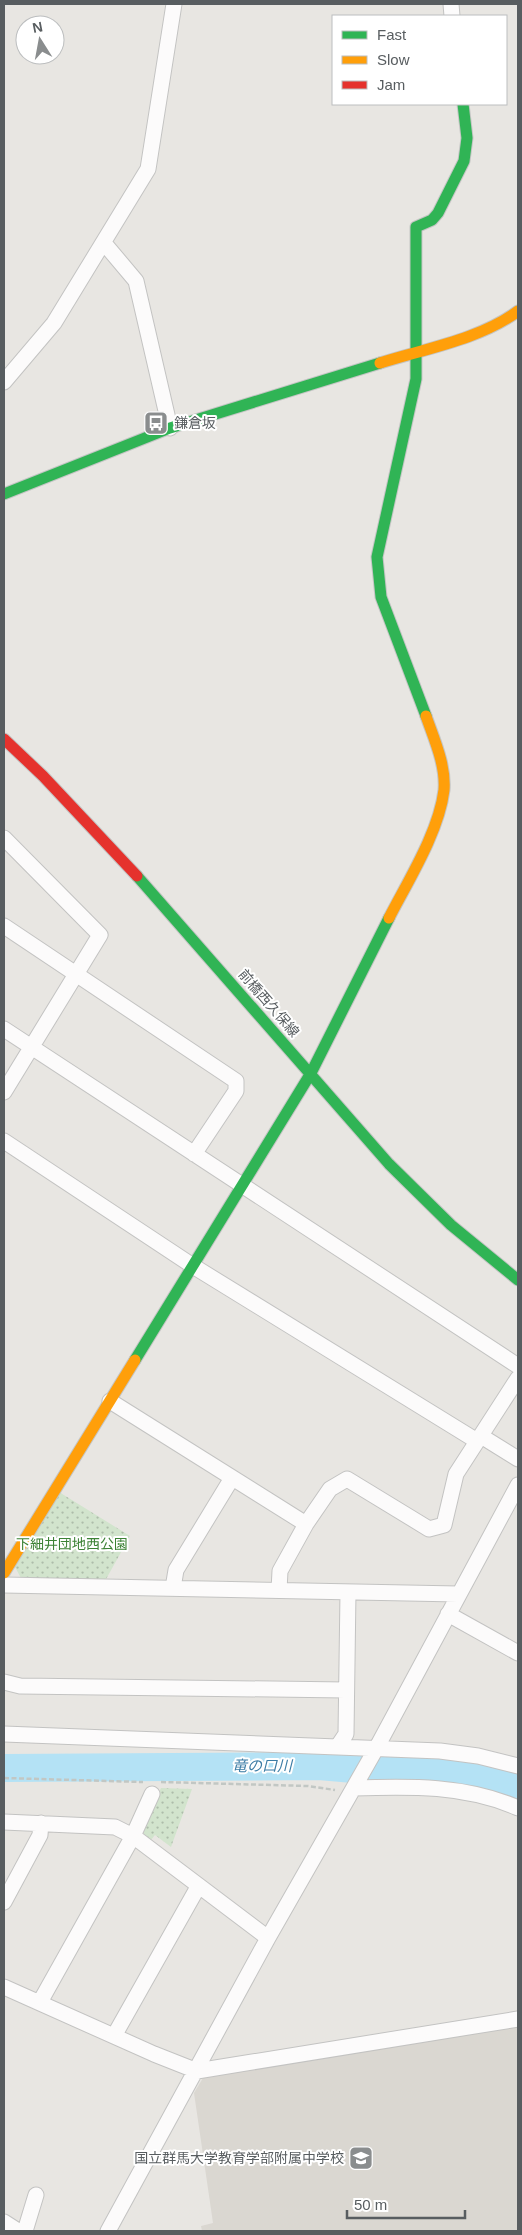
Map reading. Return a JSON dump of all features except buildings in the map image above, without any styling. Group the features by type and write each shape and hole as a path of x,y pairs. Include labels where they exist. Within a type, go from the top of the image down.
{"street":[{"path":"4,382 54,323 148,169 174,4"},
{"path":"4,1573 311,1073 437,822 444,789 439,751 381,597 377,557 416,379 416,227 432,220 438,213 464,161 467,138 463,105"},
{"path":"104,243 136,281 170,428"},
{"path":"4,494 170,428 477,333 506,320 518,311"},
{"name":"前橋西久保線","path":"4,739 114,849 389,1164 434,1211 490,1260 518,1280"},
{"path":"4,838 100,935 4,1092"},
{"path":"4,926 236,1082 236,1091 194,1154"},
{"path":"4,1029 518,1366"},
{"path":"4,1141 193,1266 479,1439 518,1458"},
{"path":"279,1590 280,1571 306,1524 330,1489 348,1479 429,1529 444,1526 456,1474 518,1378"},
{"path":"110,1401 306,1524"},
{"path":"173,1588 176,1570 232,1478"},
{"path":"108,2231 268,1938 356,1785 518,1485"},
{"path":"4,1585 458,1594"},
{"path":"338,1746 346,1734 348,1592"},
{"path":"448,1614 518,1652"},
{"path":"4,1682 20,1686 346,1690"},
{"path":"4,1734 338,1746 375,1750 468,1754 518,1766"},
{"path":"356,1785 441,1788 496,1798 518,1808"},
{"path":"40,2002 133,1836 152,1786"},
{"path":"4,1822 115,1827 133,1836 198,1887 268,1938"},
{"path":"4,1902 40,1835 41,1823"},
{"path":"114,2036 198,1887"},
{"path":"4,1987 154,2054 197,2071 518,2019"},
{"path":"25,2231 36,2195"},
{"path":"4,2222 18,2231"}],"path":[{"path":"4,1778 152,1786 308,1786 334,1790 356,1785"}],"shaded area":[{"name":"国立群馬大学教育学部附属中学校","path":"518,2024 518,2231 202,2231 201,2226 213,2223 194,2093 206,2073"}],"green space":[{"name":"下細井団地西公園","path":"59,1492 130,1536 105,1581 22,1580 15,1567"},
{"path":"161,1788 192,1789 171,1847 155,1835 151,1840 144,1834 143,1827"}],"waterway":[{"name":"竜の口川","path":"4,1768 319,1766 365,1770 455,1772 518,1789"}],"traffic: fast":[{"path":"426,716 381,597 377,557 416,379 416,227 432,220 438,213 464,161 467,138 463,105"},
{"path":"4,494 170,428 380,363"},
{"path":"137,876 389,1164 451,1225 518,1280"},
{"path":"135,1360 311,1073 389,918"}],"traffic: slow":[{"path":"380,363 470,336 503,321 518,311"},
{"path":"389,918 436,823 444,790 441,762 426,716"},
{"path":"4,1573 135,1360"}],"traffic: jam":[{"path":"4,739 43,776 137,876"}],"place":[{"name":"鎌倉坂","path":"156,423"},
{"name":"国立群馬大学教育学部附属中学校","path":"361,2158"}]}
